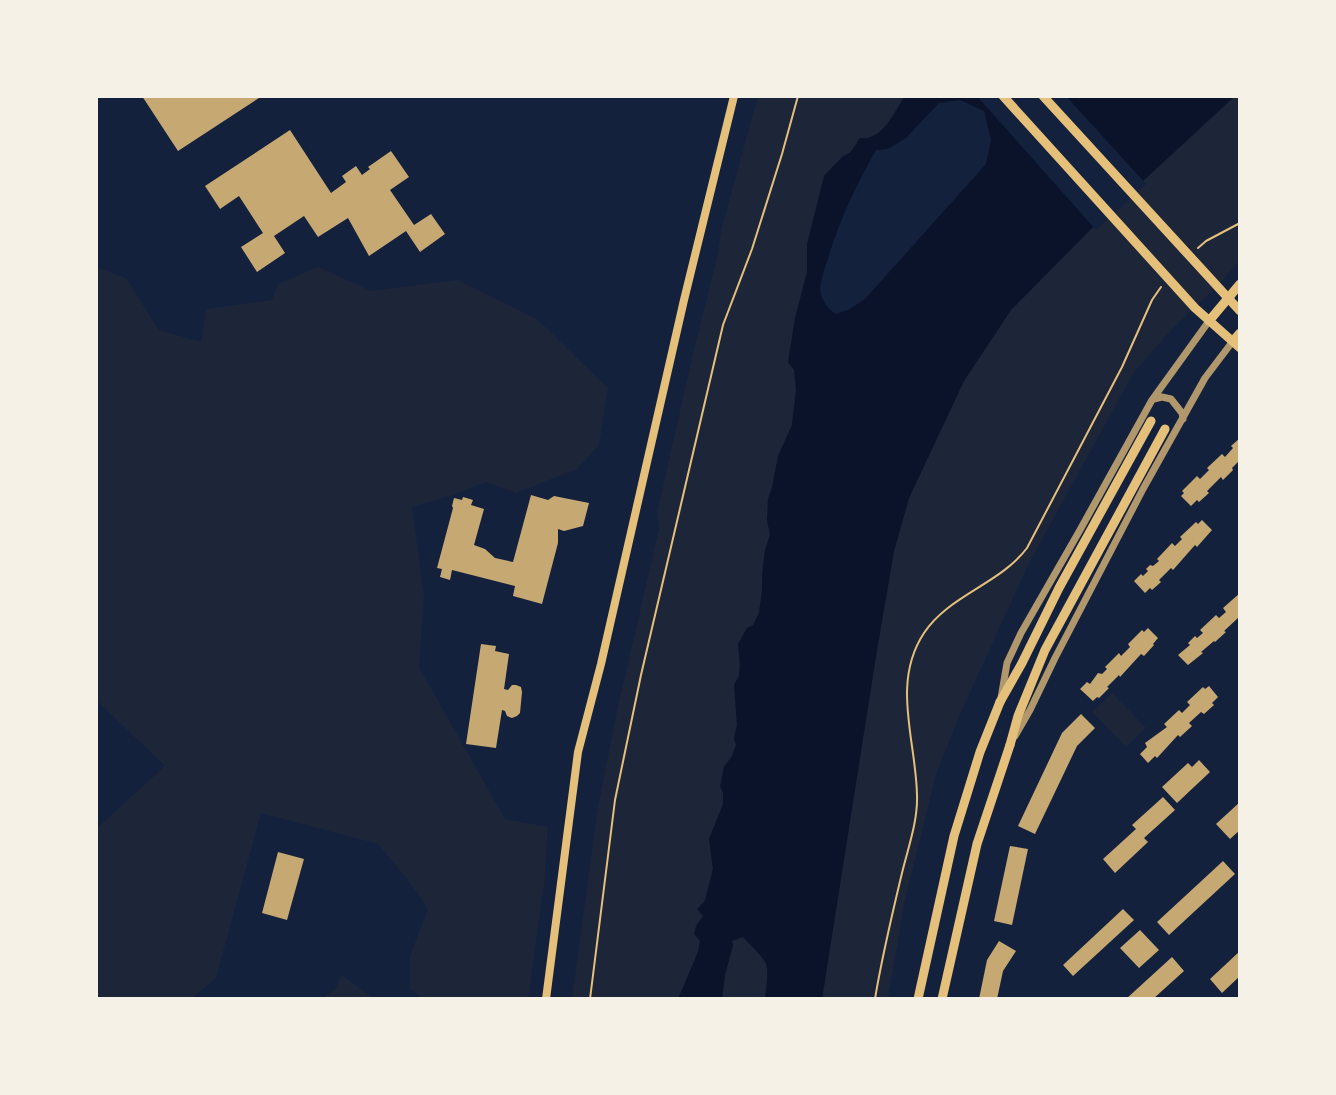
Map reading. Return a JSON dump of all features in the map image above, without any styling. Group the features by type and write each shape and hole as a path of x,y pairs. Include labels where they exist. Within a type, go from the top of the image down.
{"main road":[{"path":"546,999 578,752 734,96"},
{"path":"1003,96 1195,308 1238,341"},
{"path":"1043,96 1240,311"},
{"path":"1209,321 1240,284"},
{"path":"918,999 954,836 980,752 1000,702 1151,421"},
{"path":"942,999 977,844 1018,716 1045,650 1165,429"}],"street":[{"path":"1000,702 1007,663 1021,633 1152,400 1209,321"},
{"path":"1010,745 1109,553 1210,370 1238,341"},
{"path":"1152,400 1162,397 1171,399 1183,419"}],"path":[{"path":"590,999 615,800 641,675 723,325 752,249 798,96"},
{"path":"1197,249 1240,223"},
{"path":"875,999 918,796 906,686 913,654 935,619 1005,569 1027,548 1122,367 1152,300 1164,282"}],"shaded area":[{"path":"758,96 905,96 881,130 860,139 851,153 841,157 807,244 807,272 795,318 796,390 792,425 778,456 768,499 770,535 765,550 759,614 738,644 739,676 734,685 736,745 724,767 721,781 723,804 709,839 713,869 701,912 703,917 696,926 700,941 698,952 678,999 572,999 597,813 659,529 657,513 722,227"},
{"path":"905,96 1235,96 1091,229 1011,310 964,381 909,498 894,551 822,999 765,999 766,964 743,937 732,941 722,999 678,999 698,952 700,941 694,934 703,916 697,909 705,901 713,869 709,839 723,804 720,786 724,767 736,745 734,685 739,676 738,644 759,613 765,550 770,535 768,499 778,456 792,425 796,390 794,370 788,362 807,272 807,244 824,176 851,152 860,138 868,138 881,130","holes":["960,100 984,111 991,140 986,164 865,299 850,309 836,314 833,312 821,296 822,277 843,216 876,150 888,149 906,138 939,103"]},
{"path":"1235,96 1240,96 1240,260 1134,372 1029,563 936,774 904,904 888,999 822,999 894,551 909,498 964,381 1011,310 1091,229"},
{"path":"96,267 126,278 159,330 201,342 206,309 272,300 278,284 318,267 371,291 457,280 537,319 608,388 599,445 577,469 516,493 486,482 412,507 424,596 419,667 505,819 548,827 544,884 528,999 423,999 410,988 410,956 428,909 378,844 261,813 216,978 191,999 96,999 96,829 165,766 96,700"},
{"path":"1112,693 1146,728 1126,747 1092,712"},
{"path":"743,936 766,964 765,999 722,999 733,945 731,941"},
{"path":"342,975 374,999 321,999 335,989"}],"pier":[{"path":"977,96 1066,96 1146,184 1096,230"}],"building":[{"path":"142,96 262,96 178,151"},
{"path":"290,130 331,193 346,182 342,176 356,166 362,175 391,151 409,177 390,190 414,225 431,214 445,234 420,252 406,231 369,256 348,218 318,237 304,216 274,236 285,253 257,272 241,247 263,233 239,196 220,209 205,186"},
{"path":"1240,438 1240,460 1233,470 1223,480 1221,477 1207,491 1209,493 1191,506 1181,496 1182,491 1197,476 1200,479 1222,454 1225,457"},
{"path":"531,495 548,500 554,496 589,503 583,526 564,531 558,529 558,543 542,604 513,596 515,586 452,570 450,580 440,577 442,569 437,568 454,498 473,500 471,505 484,509 474,545 495,558 513,562"},
{"path":"1202,520 1212,530 1159,580 1161,582 1145,593 1134,581 1148,571 1146,569 1150,565 1159,561 1157,559 1172,543 1175,546 1182,539 1180,537"},
{"path":"1240,593 1240,621 1238,618 1188,665 1178,655 1195,636 1197,638 1203,633 1200,630 1216,615 1219,618 1226,612 1223,608"},
{"path":"1148,628 1158,638 1154,645 1093,701 1080,689 1087,682 1090,684 1098,673 1102,674 1119,653 1121,656 1130,647 1128,644 1142,630 1144,632"},
{"path":"481,644 496,646 495,651 509,654 504,689 516,685 521,687 522,692 517,716 507,716 502,710 496,748 466,744"},
{"path":"1209,686 1218,697 1212,703 1214,705 1204,714 1201,712 1189,723 1192,726 1148,763 1140,754 1147,747 1145,743 1167,727 1164,724 1179,710 1182,713 1190,705 1187,702 1203,687"},
{"path":"1081,714 1095,728 1077,746 1035,834 1018,826 1062,733"},
{"path":"1199,760 1210,772 1177,803 1162,787 1188,763 1192,767"},
{"path":"1163,797 1175,810 1144,838 1148,842 1115,873 1103,859 1136,829 1132,825"},
{"path":"1240,802 1240,830 1230,839 1216,824"},
{"path":"1010,846 1028,849 1012,925 994,921"},
{"path":"278,852 304,859 287,920 262,913"},
{"path":"1223,861 1235,874 1169,935 1157,922"},
{"path":"1123,909 1134,920 1073,976 1063,965"},
{"path":"1140,930 1159,950 1139,968 1120,948"},
{"path":"999,941 1016,951 1003,971 997,999 979,999 987,960"},
{"path":"1240,951 1240,976 1222,993 1210,979"},
{"path":"1172,957 1184,971 1153,999 1126,999"}]}
